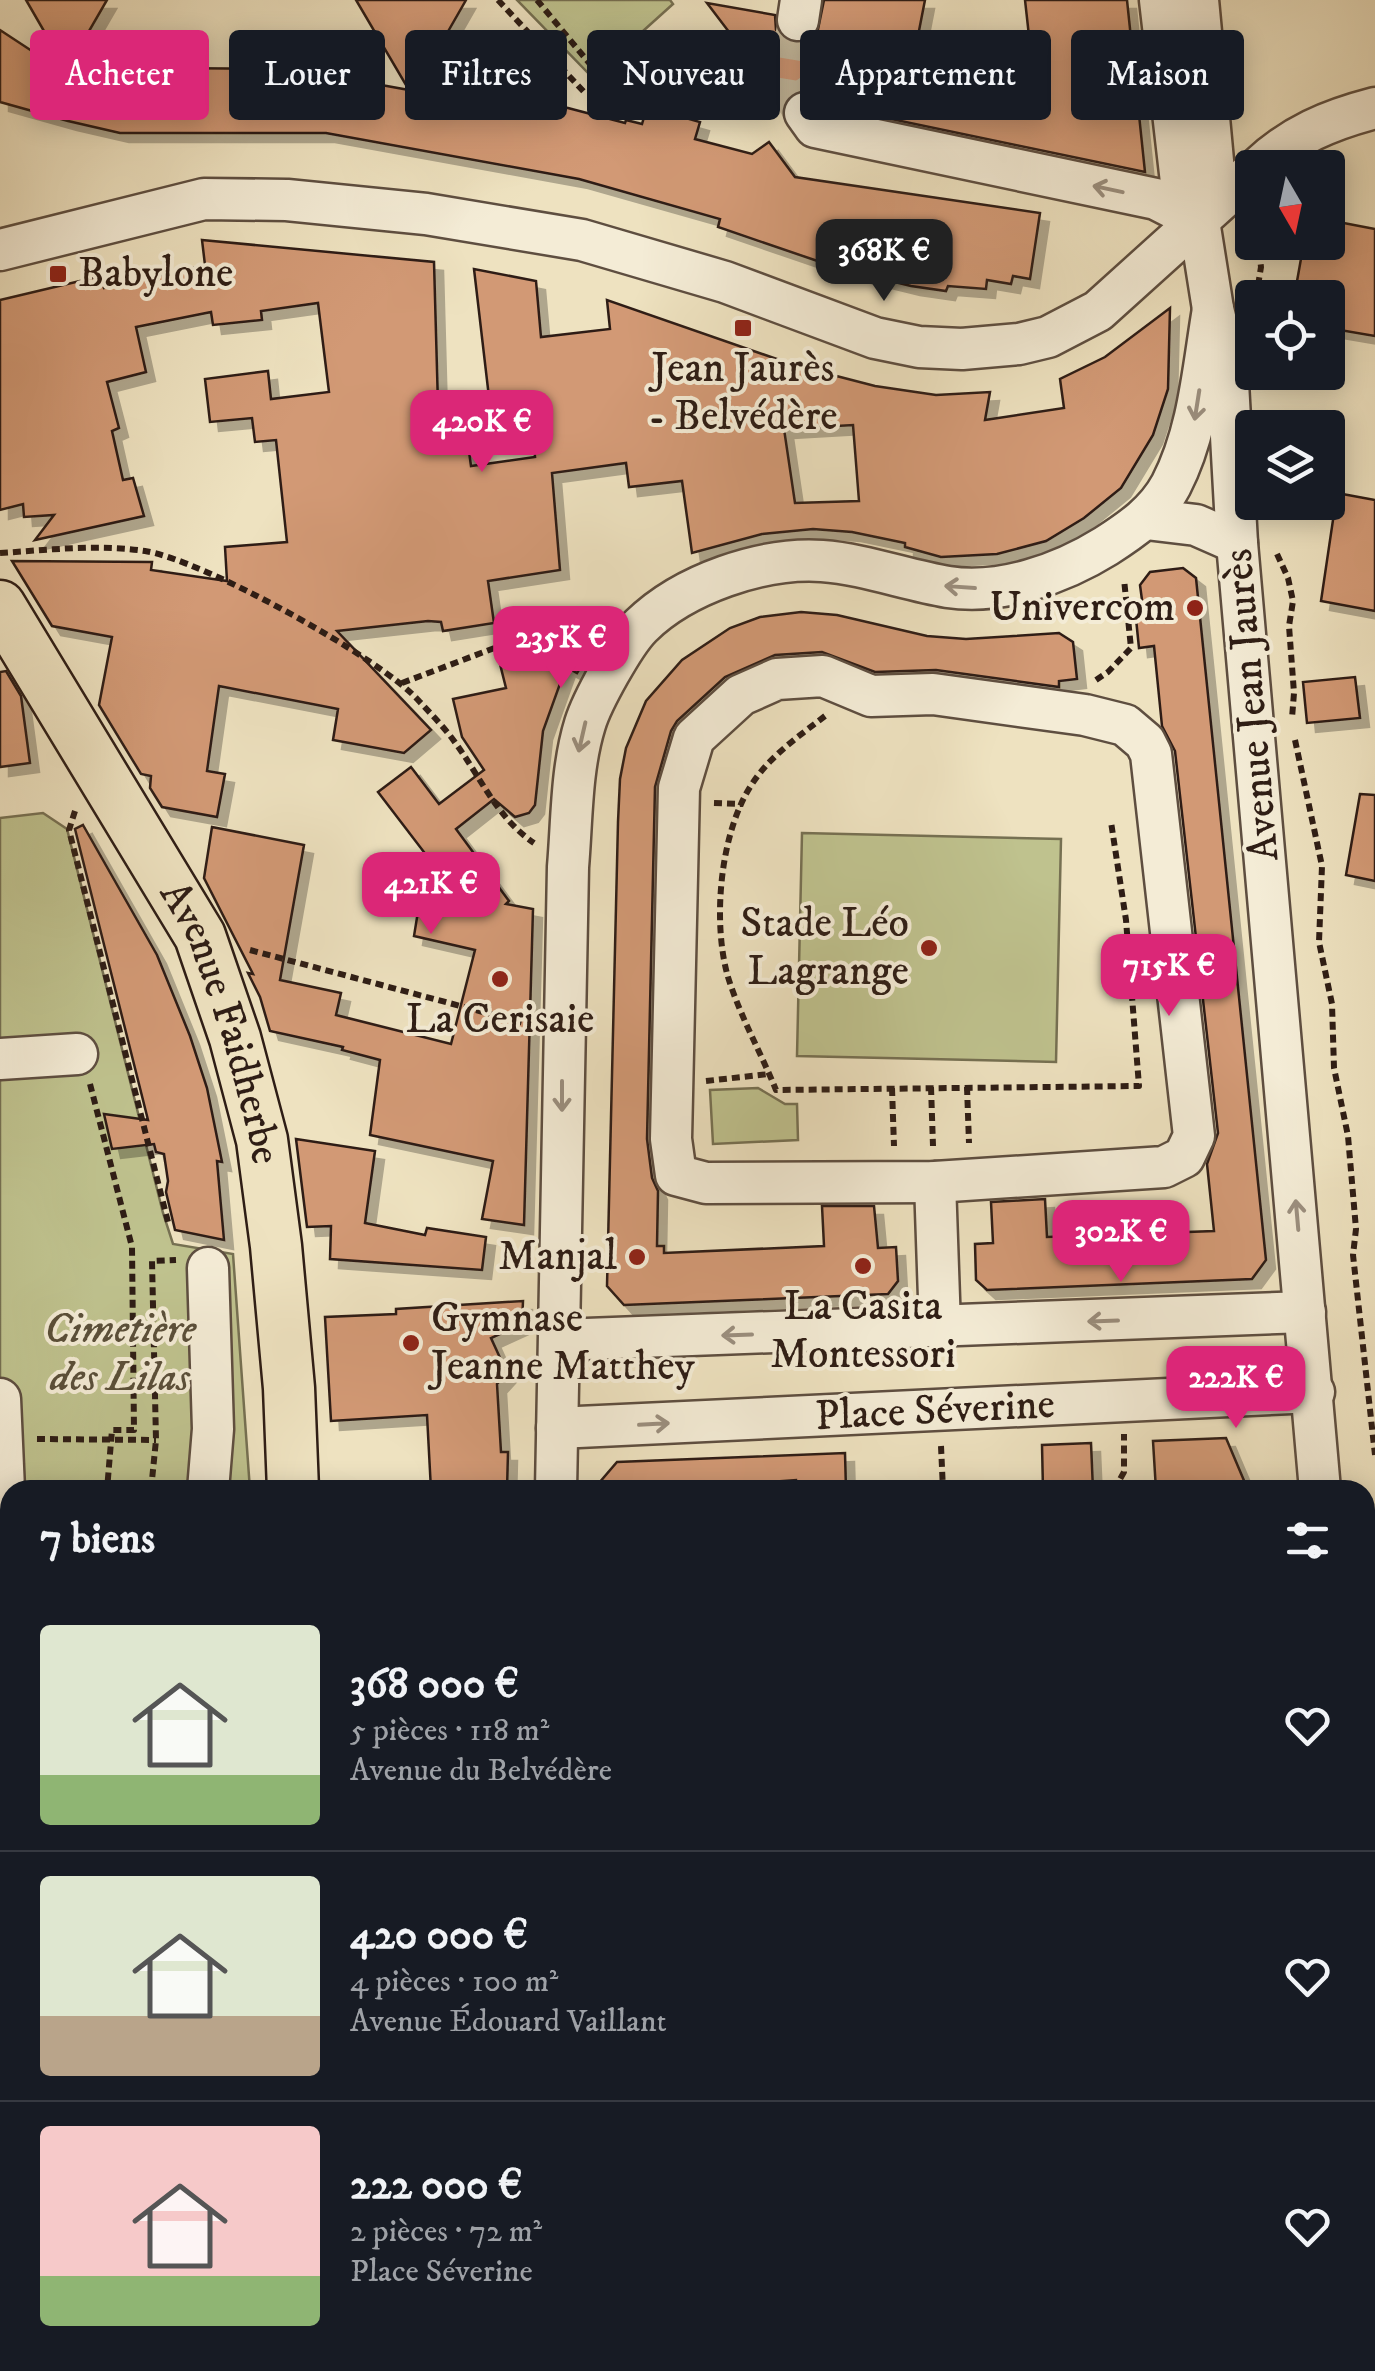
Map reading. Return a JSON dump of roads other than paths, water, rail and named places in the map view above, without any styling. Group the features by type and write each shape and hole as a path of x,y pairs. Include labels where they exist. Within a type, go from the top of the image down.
{"main road":[{"name":"Avenue Faidherbe","path":"0,606 200,936 235,1038 262,1140 279,1282 292,1480"}],"street":[{"name":"Avenue Jean Jaurès","path":"1160,0 1181,182 1199,221 1257,541 1305,1312 1319,1480"},
{"path":"1198,0 1216,182 1199,221"},
{"path":"1277,150 1332,120 1375,108"},
{"path":"810,120 815,127 1156,199 1199,221"},
{"path":"0,250 204,199 287,200 426,214 582,240 725,282 876,338 919,347 962,349 1019,344 1048,338 1074,326 1098,311 1235,188"},
{"path":"0,240 42,238"},
{"path":"556,1480 568,867 576,764 585,723 602,688 640,627 684,596 758,564 825,561 952,587 994,588 1080,562 1146,519 1170,488 1193,430 1213,309"},
{"path":"1146,519 1196,525 1257,541"},
{"path":"822,676 871,696 933,694 1048,709 1126,725 1152,754 1194,1136 1184,1157 1164,1167 935,1182 706,1183 676,1175 671,1139 678,788 694,738 741,695 777,679 822,676"},
{"path":"0,1058 78,1054"},
{"path":"935,1182 940,1328"},
{"path":"208,1268 213,1429 209,1480"},
{"name":"Place Séverine","path":"560,1340 1305,1312"},
{"name":"Place Séverine","path":"557,1428 1314,1392"},
{"path":"0,1399 2,1480"}],"tunnel":[{"path":"798,20 787,87 800,106"}],"place":[{"name":"Babylone","path":"58,274"},
{"name":"Jean Jaurès - Belvédère","path":"743,328"},
{"name":"Univercom","path":"1195,608"},
{"name":"Stade Léo Lagrange","path":"929,948"},
{"name":"La Cerisaie","path":"500,979"},
{"name":"Manjal","path":"637,1257"},
{"name":"La Casita Montessori","path":"863,1266"},
{"name":"Gymnase Jeanne Matthey","path":"411,1343"}],"park label":[{"name":"Cimetière des Lilas","path":"120,1354"}]}
